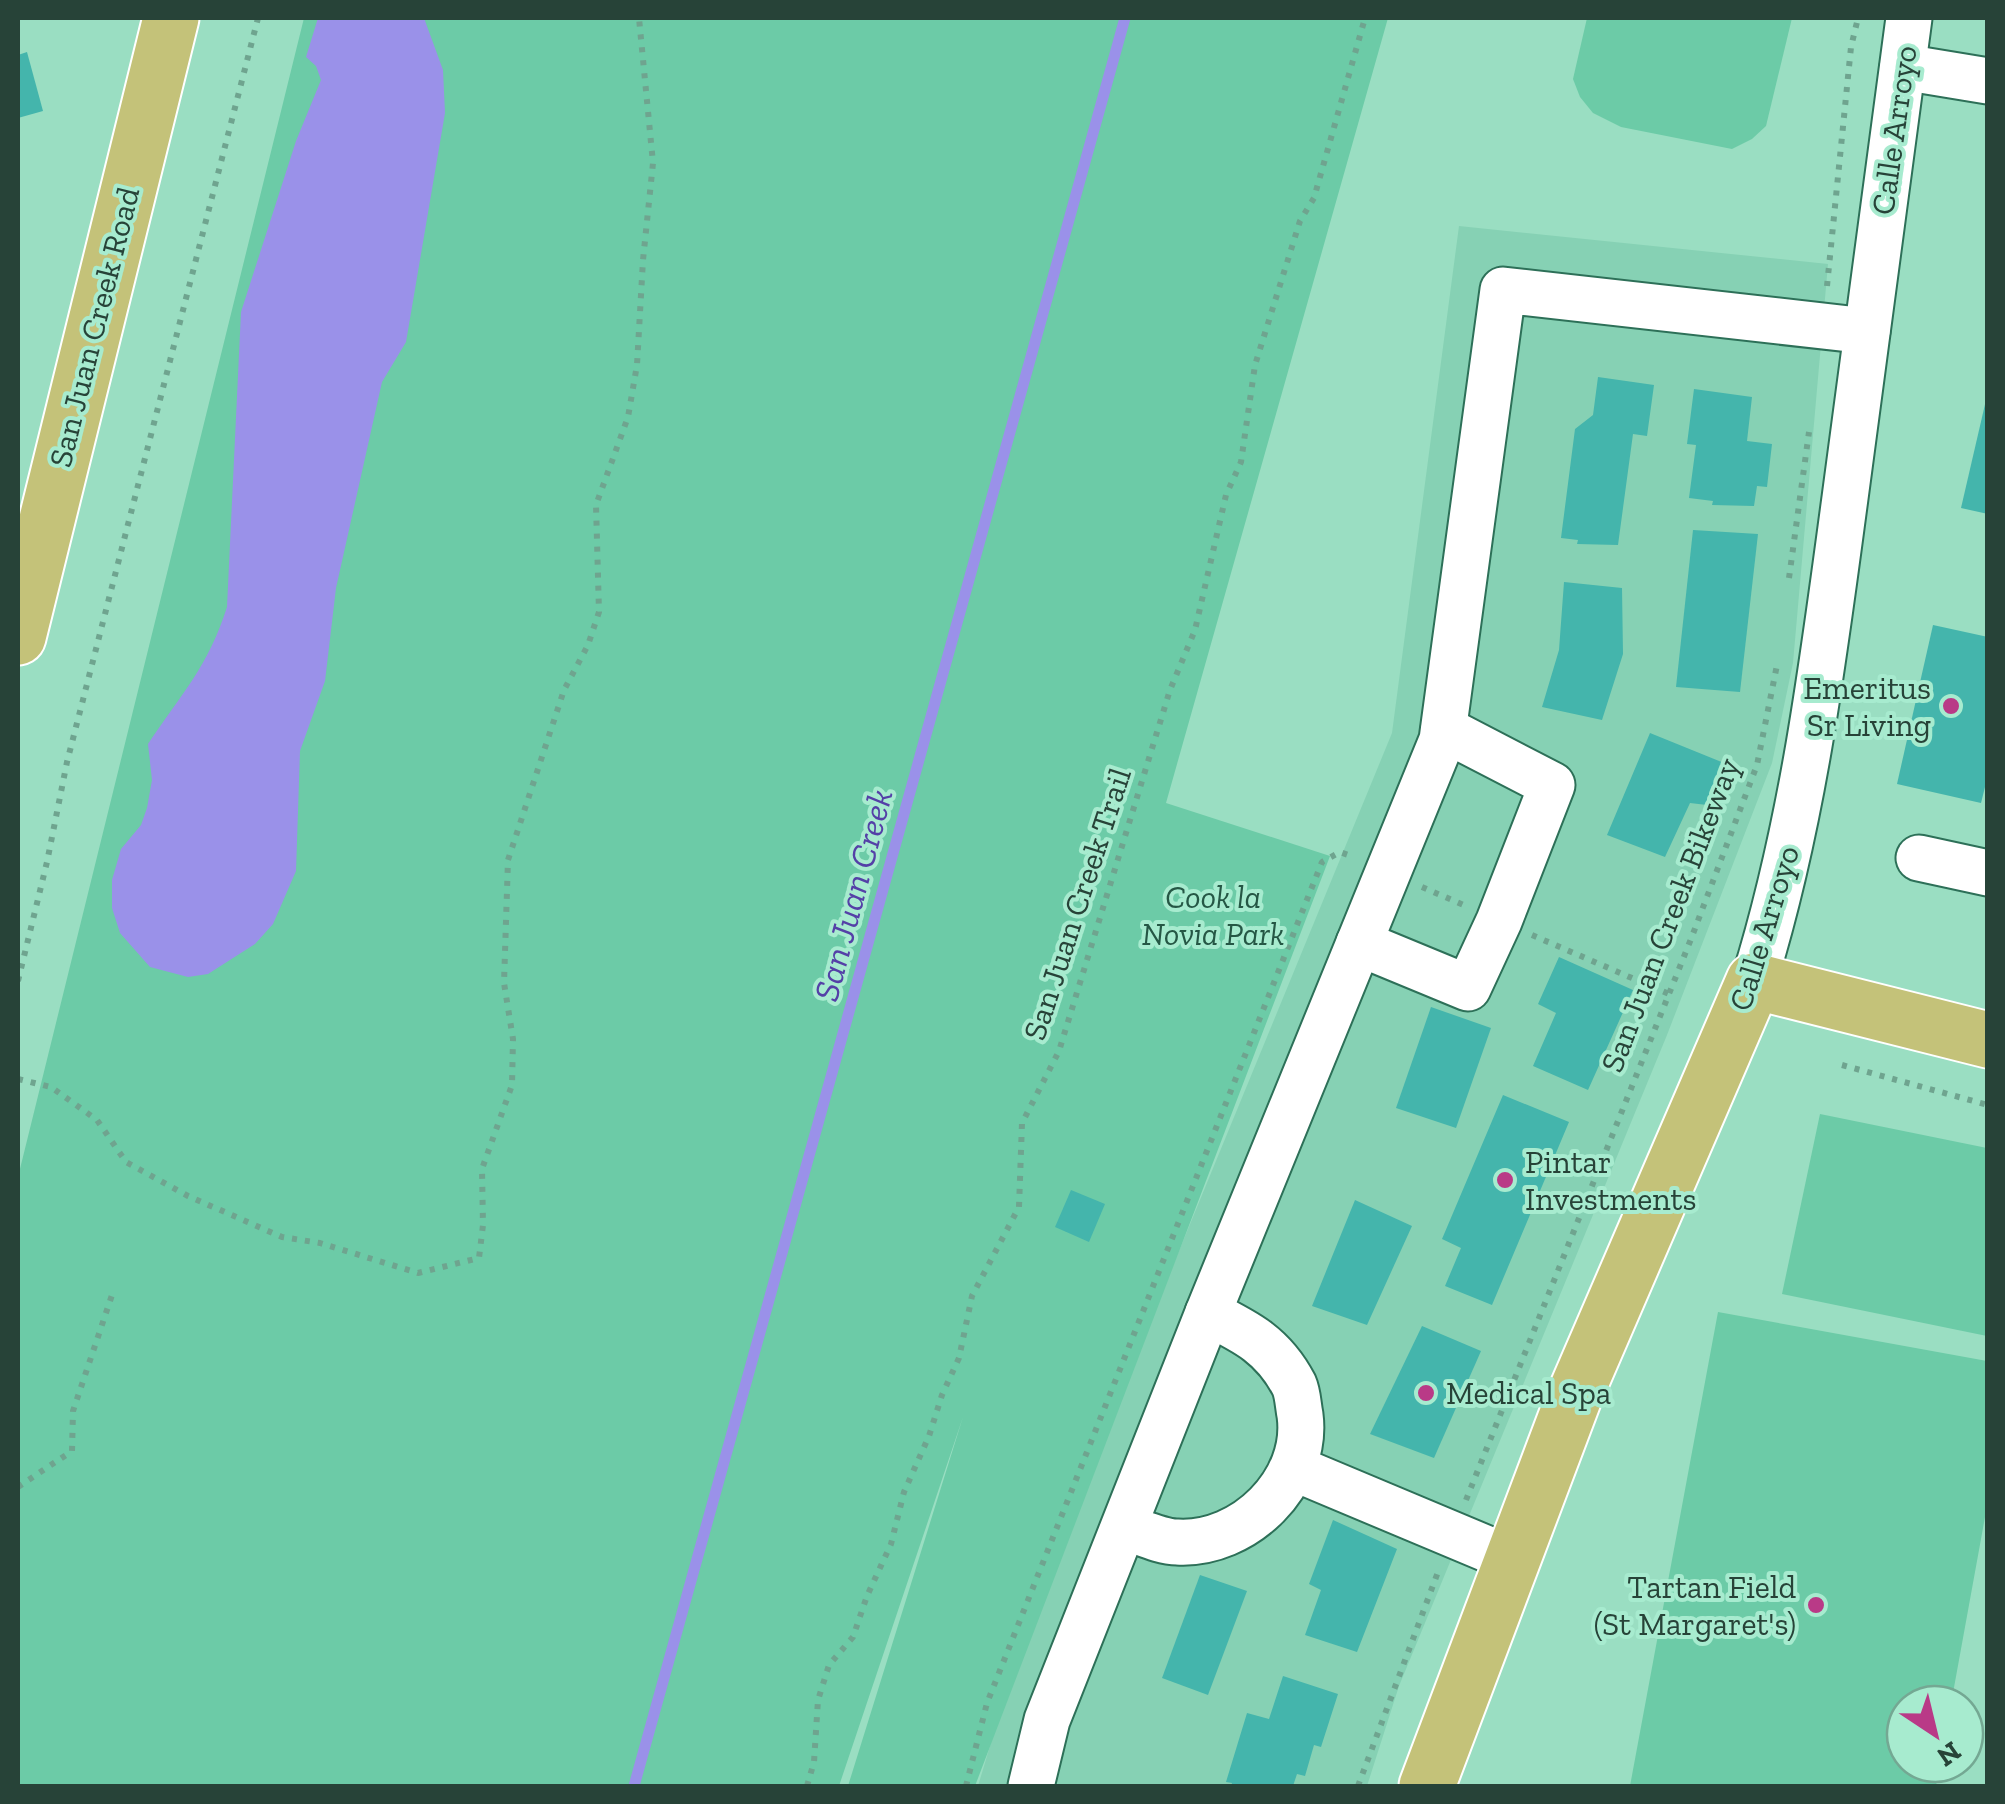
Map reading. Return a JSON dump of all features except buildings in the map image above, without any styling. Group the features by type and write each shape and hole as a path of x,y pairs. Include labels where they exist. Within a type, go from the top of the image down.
{"main road":[{"name":"San Juan Creek Road","path":"18,638 171,18"},
{"path":"1754,981 1988,1040"},
{"name":"Calle Arroyo","path":"1427,1786 1574,1397 1754,981"}],"street":[{"name":"Calle Arroyo","path":"1754,981 1777,906 1824,656 1909,18"},
{"path":"1902,67 1988,81"},
{"path":"1030,1786 1047,1720 1444,729 1503,290 1867,330"},
{"path":"1359,943 1468,988 1499,920 1552,785 1444,729"},
{"path":"1919,858 1988,873"},
{"path":"1126,1527 1176,1542 1211,1537 1242,1525 1267,1506 1294,1468 1301,1425 1296,1389 1278,1360 1256,1338 1208,1313"},
{"path":"1294,1468 1512,1559"}],"path":[{"path":"18,981 67,762 258,18"},
{"path":"18,1079 51,1087 97,1120 126,1162 188,1196 282,1238 320,1243 418,1273 478,1258 483,1225 482,1169 512,1085 513,1039 504,983 508,860 564,690 588,644 599,612 596,505 628,417 637,365 653,163 639,18"},
{"name":"San Juan Creek Trail","path":"807,1786 814,1762 818,1700 829,1664 853,1637 892,1544 904,1492 959,1358 972,1296 1018,1207 1022,1123 1059,1051 1170,690 1195,630 1226,495 1241,462 1254,365 1300,221 1314,198 1365,18"},
{"path":"1823,326 1849,66 1858,18"},
{"path":"1789,581 1810,424"},
{"name":"San Juan Creek Bikeway","path":"1358,1786 1452,1534 1757,765 1778,660"},
{"path":"1842,1064 1988,1105"},
{"path":"18,1487 72,1451 73,1411 112,1295"}],"shaded area":[{"path":"318,18 424,18 443,70 445,113 406,342 382,382 336,588 325,681 300,751 296,871 273,924 255,944 208,974 188,977 150,967 120,933 112,908 112,880 121,849 141,825 147,808 152,780 148,744 203,663 227,607 241,312 296,141 321,80 316,66 306,57"},
{"path":"1459,226 1828,264 1793,663 1772,763 1667,1035 1399,1686 1367,1786 978,1786 1020,1646 1086,1477 1392,733"}],"green space":[{"name":"Cook la Novia Park","path":"304,18 1388,18 1166,803 1330,856 975,1786 848,1786 963,1417 839,1786 18,1786 18,1177"},
{"path":"1587,18 1792,18 1766,126 1732,149 1621,127 1593,113 1580,97 1573,79"},
{"path":"1820,1114 1987,1148 1987,1336 1782,1294"},
{"name":"Tartan Field (St Margaret's)","path":"1718,1312 1987,1361 1987,1506 1955,1684 1885,1684 1885,1784 1936,1786 1630,1786"}],"waterway":[{"name":"San Juan Creek","path":"634,1786 1125,18"}],"place":[{"name":"Emeritus Sr Living","path":"1951,706"},
{"name":"Pintar Investments","path":"1505,1180"},
{"name":"Medical Spa","path":"1426,1393"},
{"name":"Tartan Field (St Margaret's)","path":"1816,1605"}]}
